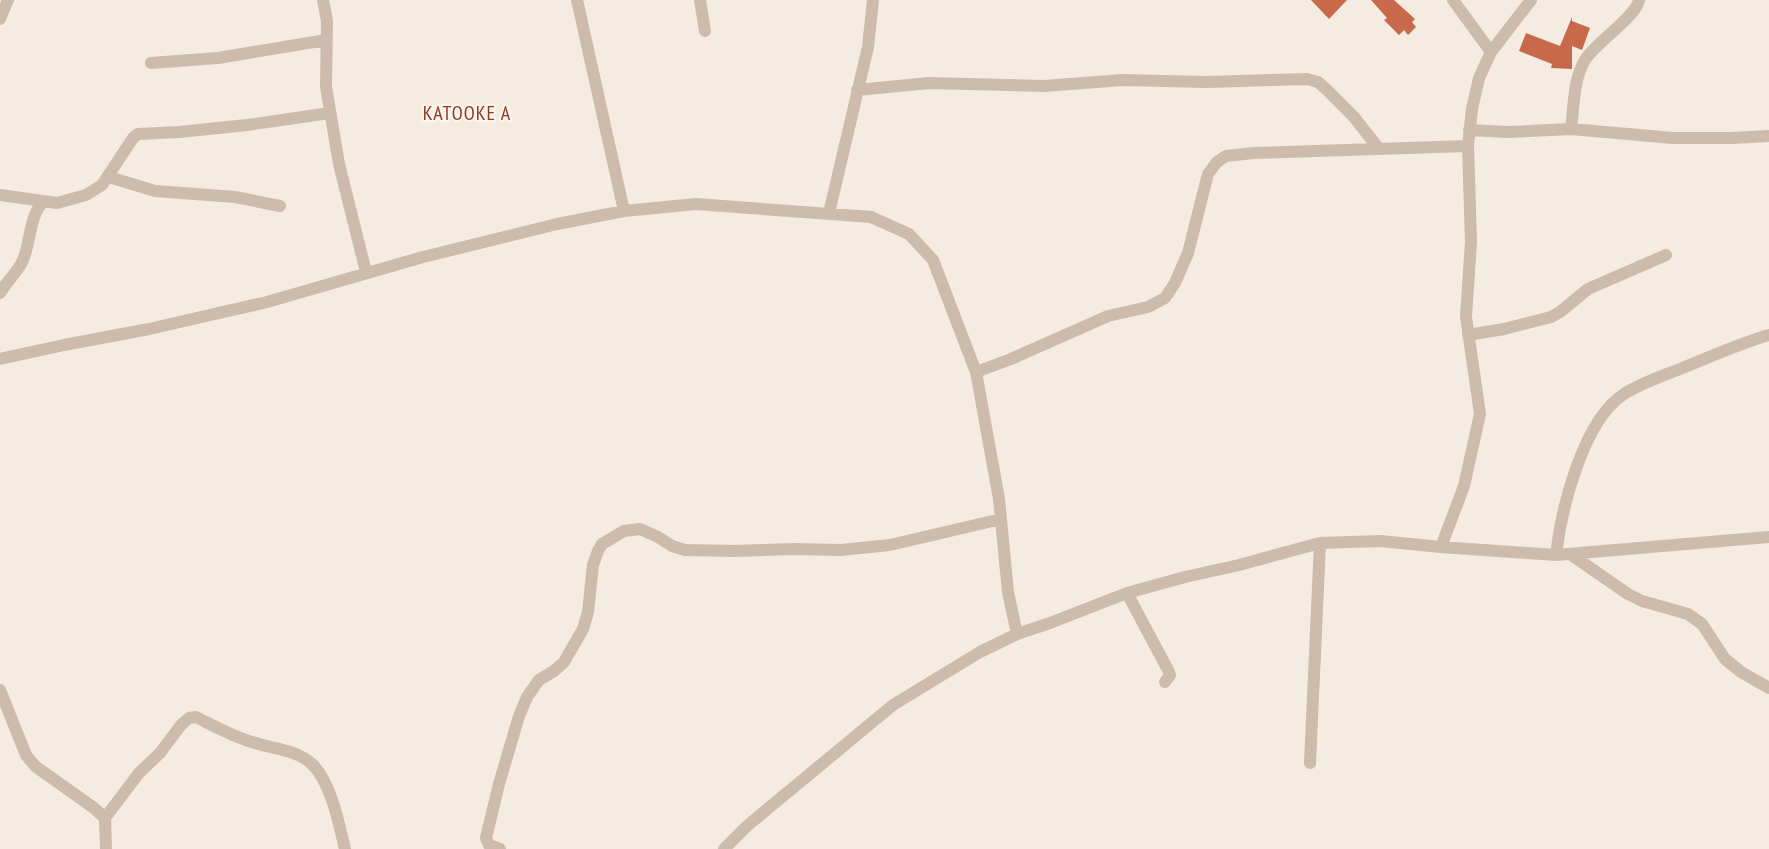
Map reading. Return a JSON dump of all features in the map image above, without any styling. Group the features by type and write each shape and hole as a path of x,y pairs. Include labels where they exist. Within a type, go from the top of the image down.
{"street":[{"path":"0,19 8,0"},
{"path":"323,0 327,21 326,87 339,164 366,272"},
{"path":"700,0 706,31"},
{"path":"829,213 868,47 873,0"},
{"path":"1453,0 1491,52"},
{"path":"1441,548 1464,486 1475,445 1480,414 1466,317 1471,242 1468,146 1472,108 1479,78 1491,52 1531,0"},
{"path":"1571,129 1577,76 1584,61 1594,48 1635,9 1639,0"},
{"path":"579,1 624,211"},
{"path":"151,63 218,58 326,40"},
{"path":"857,90 929,83 1044,86 1123,80 1208,82 1307,79 1318,82 1327,90 1354,117 1379,149"},
{"path":"0,195 57,203 86,195 102,185 109,177 133,138 138,134 247,125 330,112"},
{"path":"1469,130 1509,132 1571,129 1673,138 1769,136"},
{"path":"976,372 1011,359 1108,316 1148,307 1166,298 1188,253 1208,174 1217,162 1226,156 1468,146"},
{"path":"109,177 155,192 235,197 280,206"},
{"path":"0,293 21,264 28,236 38,208 43,202"},
{"path":"0,359 149,329 267,302 366,272 557,224 624,211 696,204 871,217 909,234 933,260 976,372 1001,519 1008,592 1017,634"},
{"path":"1468,335 1504,329 1551,317 1588,289 1666,254"},
{"path":"1556,555 1558,538 1576,466 1598,423 1608,410 1624,394 1665,374 1740,343 1769,335"},
{"path":"500,849 489,845 486,838 499,784 519,716 539,680 564,662 584,628 588,612 593,565 602,544 624,531 640,529 672,546 685,550 841,550 890,545 1001,519"},
{"path":"724,849 747,826 893,705 980,652 1017,634 1127,593 1320,543 1380,540 1441,548 1556,555 1769,537"},
{"path":"1310,763 1320,543"},
{"path":"1570,554 1628,594 1642,601 1688,614 1702,624 1725,658 1741,672 1769,688"},
{"path":"1127,593 1170,674 1165,682"},
{"path":"0,690 26,755 36,766 105,818"},
{"path":"106,849 105,818 139,773 160,753 181,725 189,718 196,717 255,744 296,753 313,764 329,790 345,849"}],"building":[{"path":"1311,0 1347,0 1329,19"},
{"path":"1371,0 1394,0 1415,19 1412,22 1416,27 1408,35 1404,30 1399,35 1384,20 1387,18"},
{"path":"1572,17 1572,21 1590,28 1582,50 1572,46 1572,69 1551,68 1552,64 1519,51 1526,33 1560,46"}],"district":[{"name":"KATOOKE A","path":"467,113"}]}
